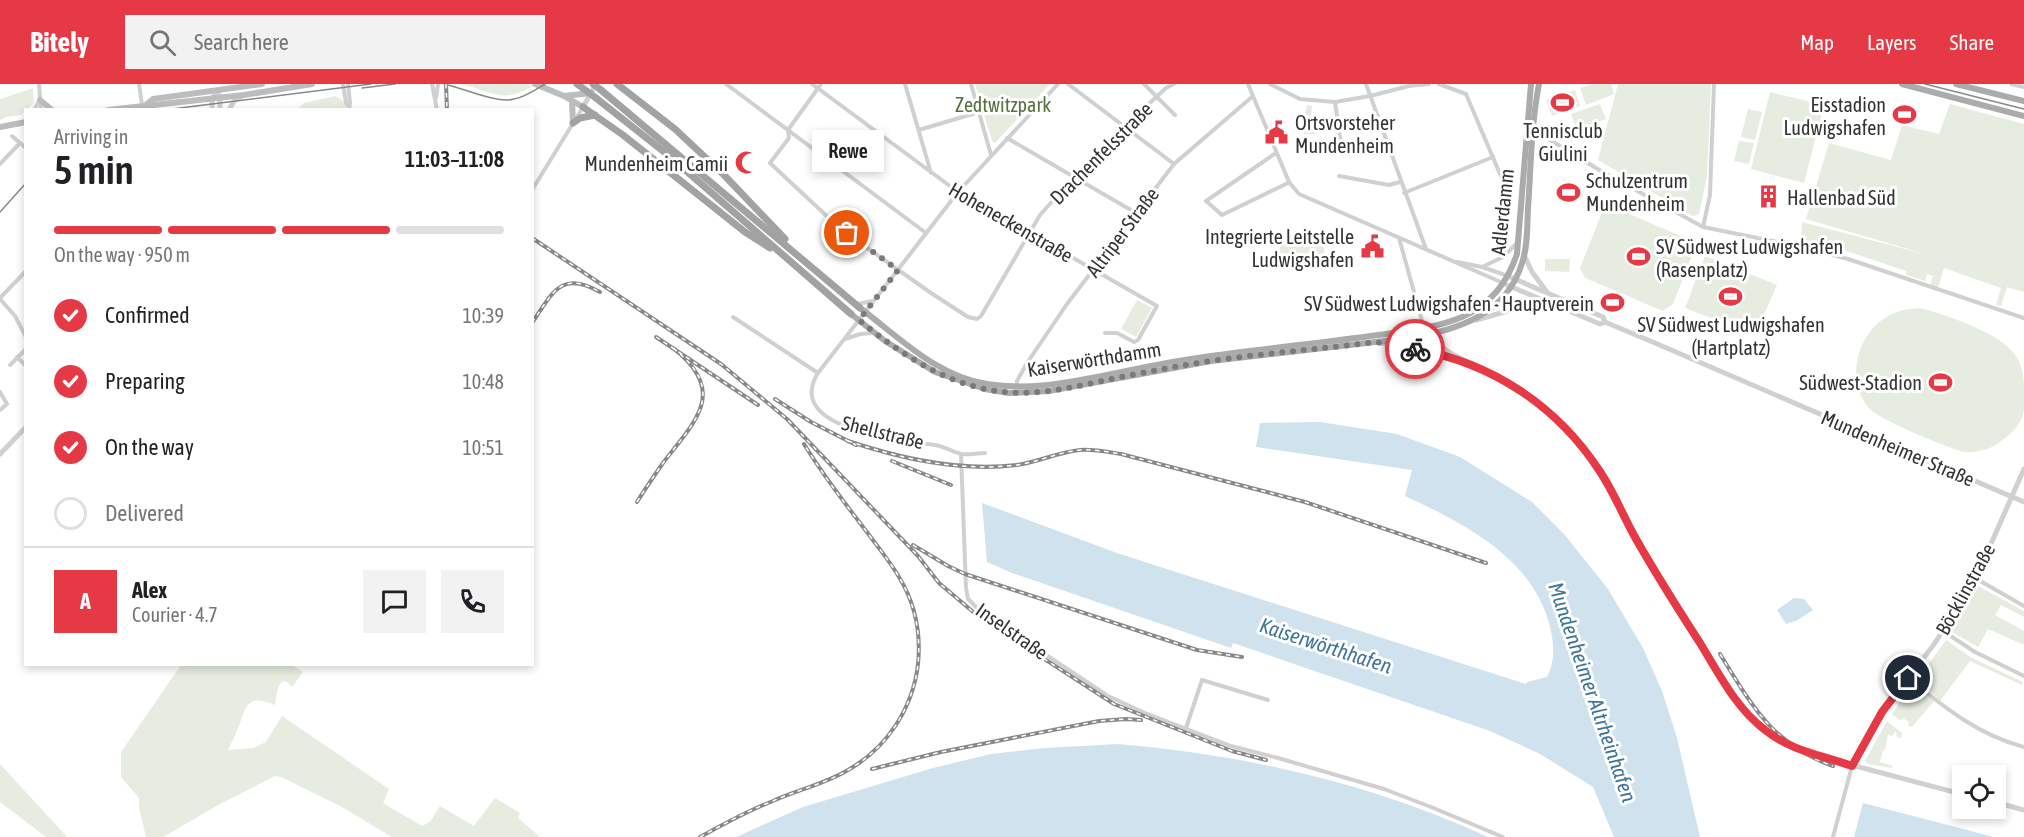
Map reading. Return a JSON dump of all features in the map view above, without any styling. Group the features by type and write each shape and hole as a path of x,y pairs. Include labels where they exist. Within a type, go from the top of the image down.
{"highway":[{"path":"577,84 668,155 783,255"},
{"path":"617,84 683,137 807,263"},
{"path":"597,86 807,263"},
{"path":"583,107 657,161 745,232 783,255"},
{"path":"573,123 580,118 596,115"},
{"name":"Kaiserwörthdamm","path":"783,255 851,314"},
{"name":"Kaiserwörthdamm","path":"807,263 860,308"}],"main road":[{"path":"144,104 151,106 217,96 262,84"},
{"path":"120,108 144,104 153,99 243,95 312,84"},
{"path":"537,84 583,107"},
{"name":"Adlerdamm","path":"1424,328 1452,321 1475,310 1487,302 1504,284 1508,276 1517,254 1519,240 1531,84"},
{"name":"Adlerdamm","path":"1474,320 1495,306 1512,287 1524,255 1533,130 1539,84"},
{"path":"1902,84 2024,116"},
{"path":"1956,84 2024,101"},
{"path":"564,96 593,95"},
{"path":"40,100 50,108"},
{"path":"572,101 573,123"},
{"path":"0,127 24,122"},
{"name":"Kaiserwörthdamm","path":"860,308 923,357 952,374 985,384 1017,388 1048,386 1210,356 1424,328"},
{"name":"Kaiserwörthdamm","path":"851,314 916,362 935,372 985,389 1009,393 1049,391 1211,361 1426,335 1458,327 1474,320"}],"street":[{"path":"39,84 41,108"},
{"path":"139,84 144,104"},
{"path":"346,84 349,107"},
{"path":"432,84 436,106"},
{"path":"436,106 438,84"},
{"path":"726,84 926,233"},
{"name":"Hoheneckenstraße","path":"812,84 819,86 931,174 958,192 1156,306 1138,340 1134,342 1117,333 1105,333"},
{"path":"905,84 931,174"},
{"path":"971,84 992,156"},
{"name":"Shellstraße","path":"985,453 961,454 939,445 900,441 831,420 820,413 812,401 811,389 818,373 859,320 860,308 874,301 958,192 1058,84"},
{"path":"1068,84 1174,164"},
{"path":"1144,84 1175,115"},
{"name":"Drachenfelsstraße","path":"898,270 968,317 977,319 981,316 1040,215 1124,127 1156,97 1174,84"},
{"name":"Mundenheimer Straße","path":"1248,84 1289,182 1299,194 1504,284 1600,324 1605,322"},
{"path":"1270,84 1300,99 1335,102 1429,84"},
{"path":"1366,84 1426,250"},
{"path":"1439,84 1466,94 1508,194"},
{"path":"1703,227 1710,195 1714,84"},
{"path":"2011,84 2024,87"},
{"path":"534,187 597,86"},
{"path":"819,86 788,130 789,138 770,163 831,220 898,270"},
{"path":"229,108 234,101 243,95"},
{"path":"213,108 217,96"},
{"path":"217,96 219,108"},
{"name":"Altriper Straße","path":"1017,388 1017,381 1027,363 1067,304 1174,164 1253,96"},
{"path":"35,108 40,100"},
{"path":"1335,102 1342,152"},
{"path":"918,130 979,112"},
{"path":"13,125 24,118"},
{"path":"1526,126 1601,171 1703,227 1848,259 2024,318"},
{"path":"12,136 24,146"},
{"path":"1007,138 1136,213"},
{"path":"0,164 20,143"},
{"path":"1276,153 1206,201 1221,215 1289,182"},
{"path":"1404,193 1493,157"},
{"path":"1338,176 1389,185 1400,182"},
{"path":"1399,238 1432,349 1494,374 1518,388 1540,405 1575,439 1600,471 1636,540 1733,696 1753,721 1779,741 1804,752 1952,791"},
{"path":"1482,267 1503,257 1519,240"},
{"path":"1524,255 1536,278 1548,293"},
{"name":"Mundenheimer Straße","path":"1456,262 1482,267 1516,279 1603,317 1605,322 2024,502"},
{"path":"24,274 0,298 15,316 24,333"},
{"path":"860,308 874,301"},
{"path":"1474,320 1526,307 1564,308"},
{"path":"733,316 818,373"},
{"path":"844,339 860,334 875,333"},
{"path":"1426,335 1462,360"},
{"path":"1376,342 1441,353"},
{"path":"10,365 24,351"},
{"path":"18,357 24,364"},
{"path":"0,393 7,404 0,410"},
{"path":"0,454 24,429"},
{"name":"Inselstraße","path":"961,454 965,581 968,599 972,604 1108,696 1145,713 1231,746 1384,789 1503,837"},
{"name":"Böcklinstraße","path":"1852,766 1882,712 1943,631 1975,578 2024,469"},
{"path":"1975,578 2024,606"},
{"path":"1943,631 1975,652 2024,676"},
{"path":"1908,678 1956,716 1978,729 2024,747"},
{"path":"1186,728 1202,680 1268,700"},
{"path":"1833,837 1852,766"},
{"path":"2006,805 2024,810"}],"green space":[{"path":"462,84 526,84 533,86 513,94 497,95"},
{"name":"Zedtwitzpark","path":"975,84 1050,84 995,143 992,141"},
{"name":"Tennisclub Giulini","path":"1593,84 1611,84 1614,94 1586,105 1580,88"},
{"path":"1618,84 1711,84 1707,176 1699,214 1693,216 1598,160"},
{"path":"33,88 34,103 29,108 24,108 21,115 0,120 0,99"},
{"name":"Tennisclub Giulini","path":"1575,90 1580,106 1552,116 1546,100"},
{"path":"1770,92 1824,105 1804,183 1751,169"},
{"path":"335,96 341,99 348,108 299,108 304,103"},
{"name":"Tennisclub Giulini","path":"1600,104 1606,119 1577,130 1571,114"},
{"path":"1950,104 2024,124 2024,292 2007,287 2001,306 1996,305 2001,288 1944,268 1938,288 1930,285 1933,276 1927,274 1925,281 1906,275 1906,271 1823,243 1822,247 1801,239 1802,222 1928,255 1806,219 1829,143 1891,160 1902,125 1939,134"},
{"path":"1307,105 1312,106 1311,117 1314,118 1315,134 1304,134 1303,126 1306,125 1304,119"},
{"path":"1748,109 1762,112 1755,140 1741,137"},
{"path":"1739,141 1754,143 1749,164 1734,161"},
{"name":"SV Südwest Ludwigshafen (Rasenplatz)","path":"1615,208 1690,240 1694,250 1673,304 1663,311 1585,278 1580,268 1603,210"},
{"path":"1323,238 1325,257 1282,262 1279,243"},
{"name":"SV Südwest Ludwigshafen (Hartplatz)","path":"1705,256 1777,285 1755,335 1685,308"},
{"path":"1545,259 1570,259 1569,272 1545,271"},
{"path":"1137,300 1152,308 1136,337 1121,329"},
{"name":"Südwest-Stadion","path":"1920,308 1982,330 2004,343 2018,360 2024,380 2023,416 2012,432 1992,447 1968,452 1957,450 1876,414 1862,398 1856,371 1862,345 1869,333 1890,315"},
{"path":"1978,586 2024,611 2024,617 2001,605 1995,615 2024,631 2024,645 1988,629 1978,647 1952,632"},
{"path":"1946,640 1972,658 2023,682 2022,685 1970,661 1940,701 1918,679"},
{"path":"180,666 294,666 303,672 292,687 283,681 278,687 275,705 256,701 248,705 228,750 253,748 266,742 282,716 389,789 383,803 422,826 430,822 440,806 474,826 495,798 520,813 518,818 540,837 392,837 340,806 275,776 163,837 146,837 139,798 121,777 121,752"},
{"path":"1912,685 1934,701 1912,727 1903,718 1901,721 1892,714"},
{"path":"1887,721 1902,733 1901,738 1897,737 1896,731 1892,736 1888,735 1885,750 1883,750 1880,762 1893,766 1892,768 1868,764 1865,761"},
{"path":"0,764 67,837 46,837 0,802"}],"water":[{"path":"1320,422 1397,434 1460,457 1532,502 1564,534 1608,589 1643,648 1662,691 1677,738 1700,837 1614,837 1593,787 1540,754 1490,731 1233,643 1231,648 1012,573 987,562 982,503 1117,553 1526,684 1547,677 1553,657 1551,630 1540,600 1527,579 1492,545 1449,518 1405,496 1412,470 1256,447 1260,423"},
{"path":"1794,598 1804,599 1813,610 1796,621 1786,624 1777,610"},
{"path":"1118,744 1213,756 1307,774 1399,801 1488,837 736,837 803,807 933,768 991,754"},
{"path":"1863,803 1994,837 1854,837"}],"tram line":[{"path":"180,108 371,84"},
{"path":"362,88 395,84"},
{"path":"444,84 489,98 507,100 522,97 545,84"},
{"path":"1925,84 2024,109"},
{"path":"0,212 24,185"}],"railway":[{"path":"446,84 447,108"},
{"path":"534,239 721,364 787,419 918,556 939,583 978,616 1114,704 1232,751 1266,760"},
{"path":"534,320 552,294 567,284 576,283 600,292"},
{"path":"656,337 758,405"},
{"path":"637,502 686,434 701,406 703,393 700,379 690,364 673,348"},
{"path":"775,399 811,422 856,445"},
{"path":"848,441 910,458 974,467 1017,465 1080,450 1121,454 1305,502 1486,563"},
{"path":"700,837 754,809 839,775 862,761 875,750 896,725 904,711 915,680 919,653 918,630 905,587 804,444"},
{"path":"892,461 951,485"},
{"path":"913,545 965,574 1197,650 1242,657"},
{"path":"1720,654 1754,707 1779,735 1812,757 1833,766"},
{"path":"872,769 941,752 1099,721 1141,720"}],"way so far":[{"path":"847,233 898,270 859,320 885,341 920,364 951,379 985,389 1009,393 1033,393 1211,361 1376,342 1415,349"}],"place":[{"name":"Tennisclub Giulini","path":"1563,103"},
{"name":"Eisstadion Ludwigshafen","path":"1904,115"},
{"name":"Ortsvorsteher Mundenheim","path":"1277,133"},
{"name":"Mundenheim Camii","path":"746,163"},
{"name":"Schulzentrum Mundenheim","path":"1568,192"},
{"name":"Hallenbad Süd","path":"1769,197"},
{"name":"Rewe","path":"847,233"},
{"name":"Integrierte Leitstelle Ludwigshafen","path":"1372,247"},
{"name":"SV Südwest Ludwigshafen (Rasenplatz)","path":"1638,257"},
{"name":"SV Südwest Ludwigshafen (Hartplatz)","path":"1731,296"},
{"name":"SV Südwest Ludwigshafen - Hauptverein","path":"1612,303"},
{"name":"Südwest-Stadion","path":"1940,382"}],"route":[{"path":"1415,349 1441,353 1494,374 1518,388 1540,405 1575,439 1600,471 1636,540 1733,696 1753,721 1779,741 1811,755 1852,766 1877,719 1908,678"}],"water label":[{"name":"Kaiserwörthhafen","path":"1326,645"},
{"name":"Mundenheimer Altrheinhafen","path":"1593,692"}]}
